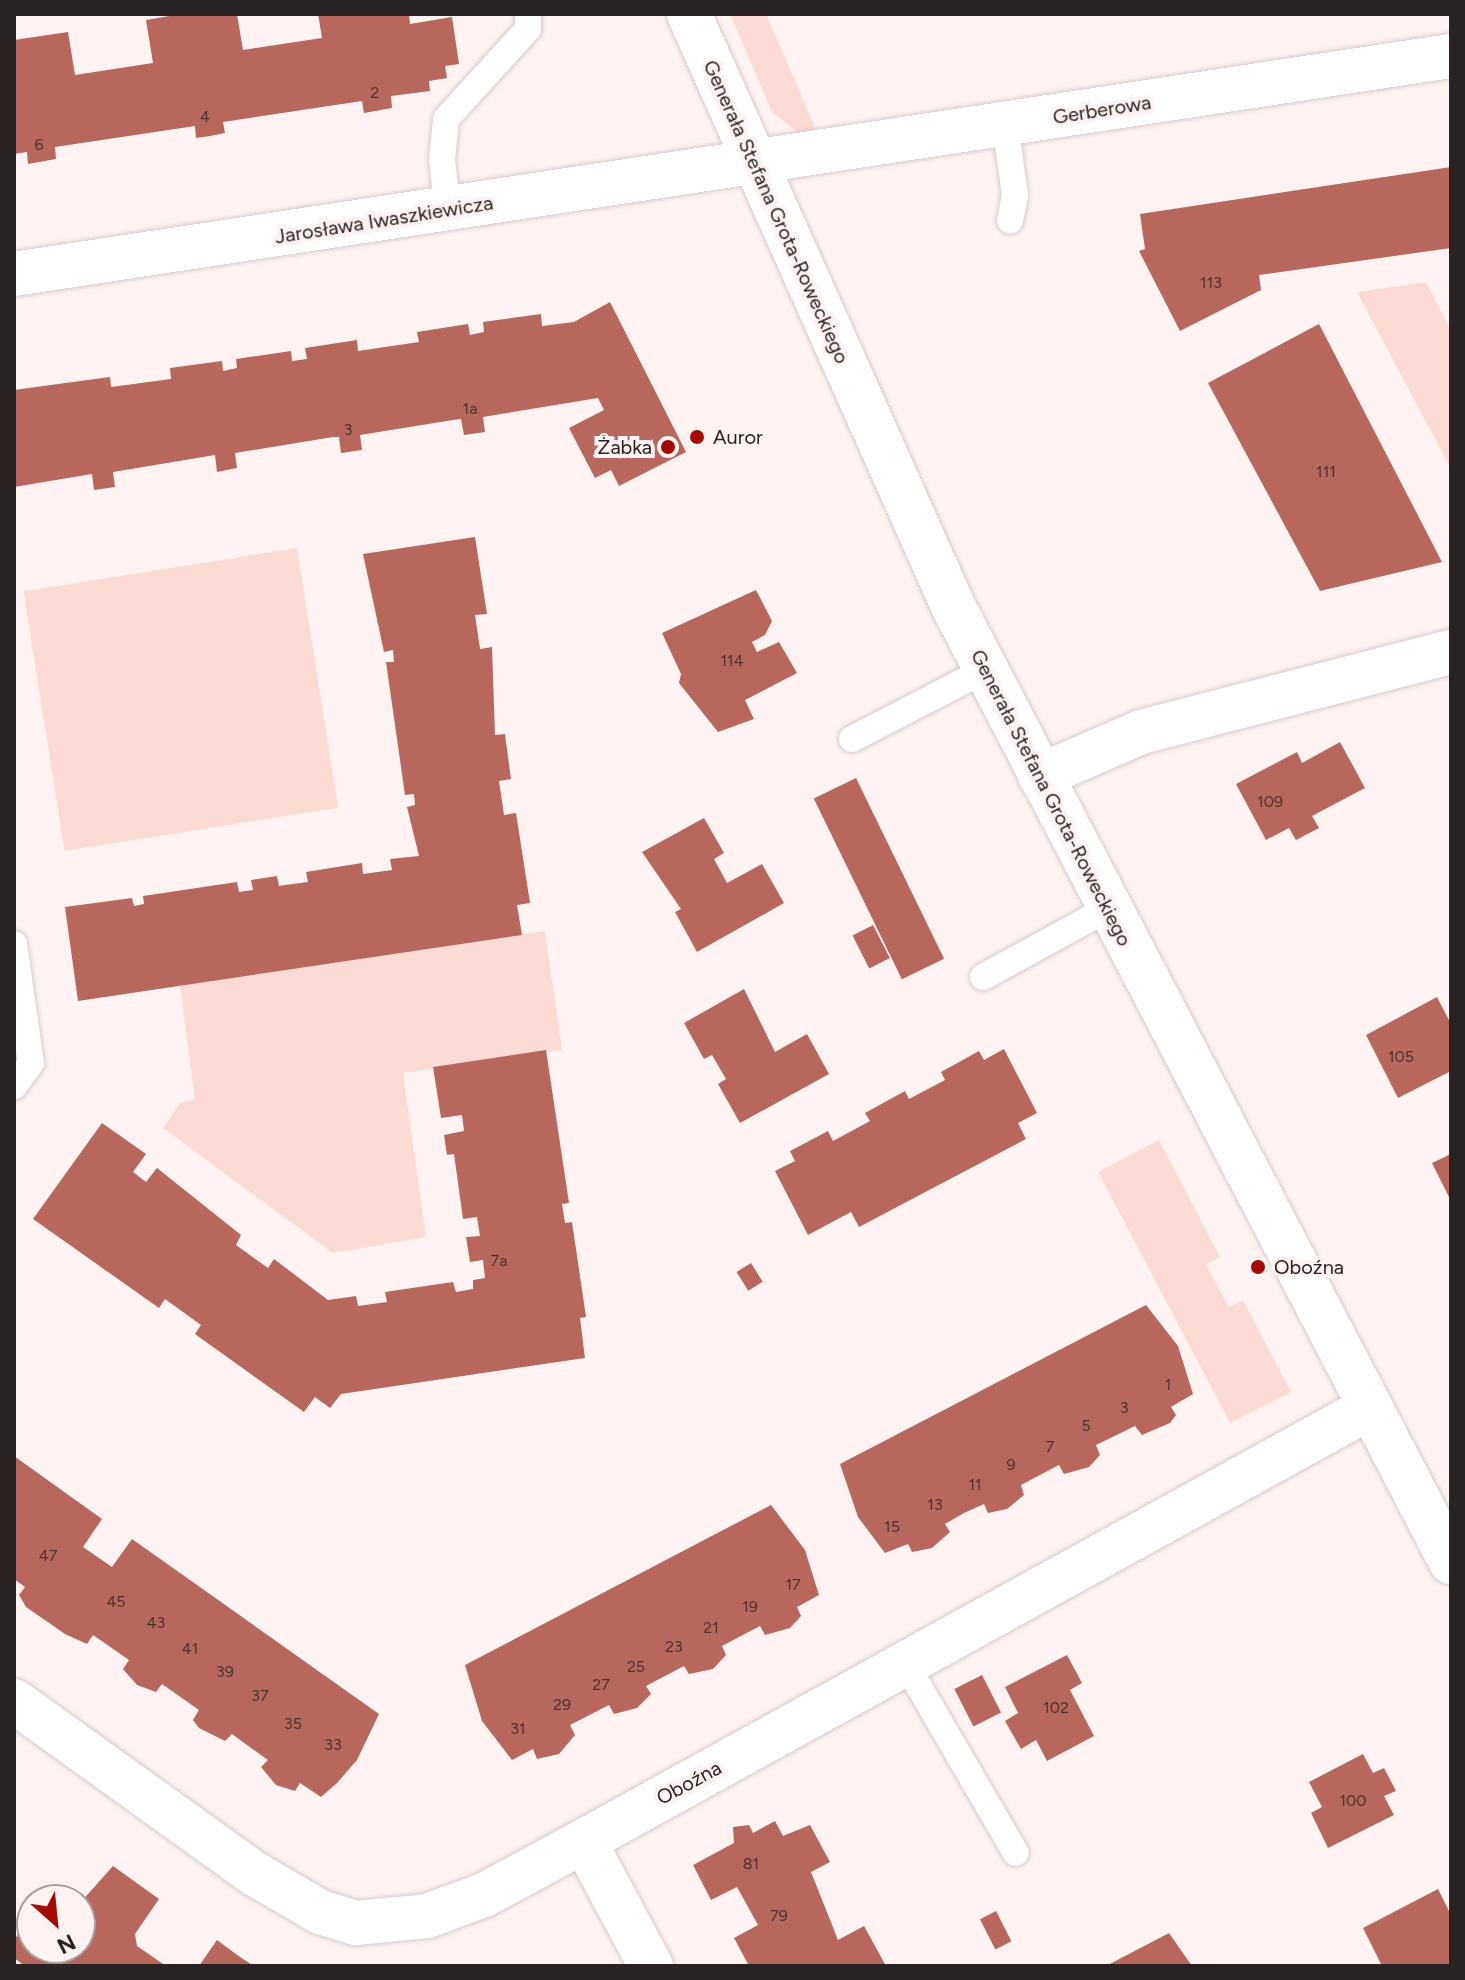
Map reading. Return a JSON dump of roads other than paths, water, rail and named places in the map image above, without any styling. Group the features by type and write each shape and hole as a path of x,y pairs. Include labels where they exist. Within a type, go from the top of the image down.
{"street":[{"name":"Generała Stefana Grota-Roweckiego","path":"689,14 754,164 985,670 1107,909 1451,1562"},
{"name":"Gerberowa","path":"754,164 1451,56"},
{"name":"Jarosława Iwaszkiewicza","path":"14,274 754,164"},
{"path":"1040,776 1141,732 1451,652"},
{"name":"Oboźna","path":"14,1701 255,1874 320,1912 356,1923 427,1916 484,1895 907,1666 1369,1408"},
{"path":"584,1841 651,1966"}],"lane":[{"path":"448,211 442,160 446,119 528,29 528,14"},
{"path":"1005,124 1015,195 1010,221"},
{"path":"852,739 985,670"},
{"path":"983,977 1107,909"},
{"path":"14,944 31,1063 14,1086"},
{"path":"907,1666 1016,1853"}],"place":[{"name":"Auror","path":"697,437"},
{"name":"Żabka","path":"668,447"},
{"name":"Oboźna","path":"1258,1267"}]}
